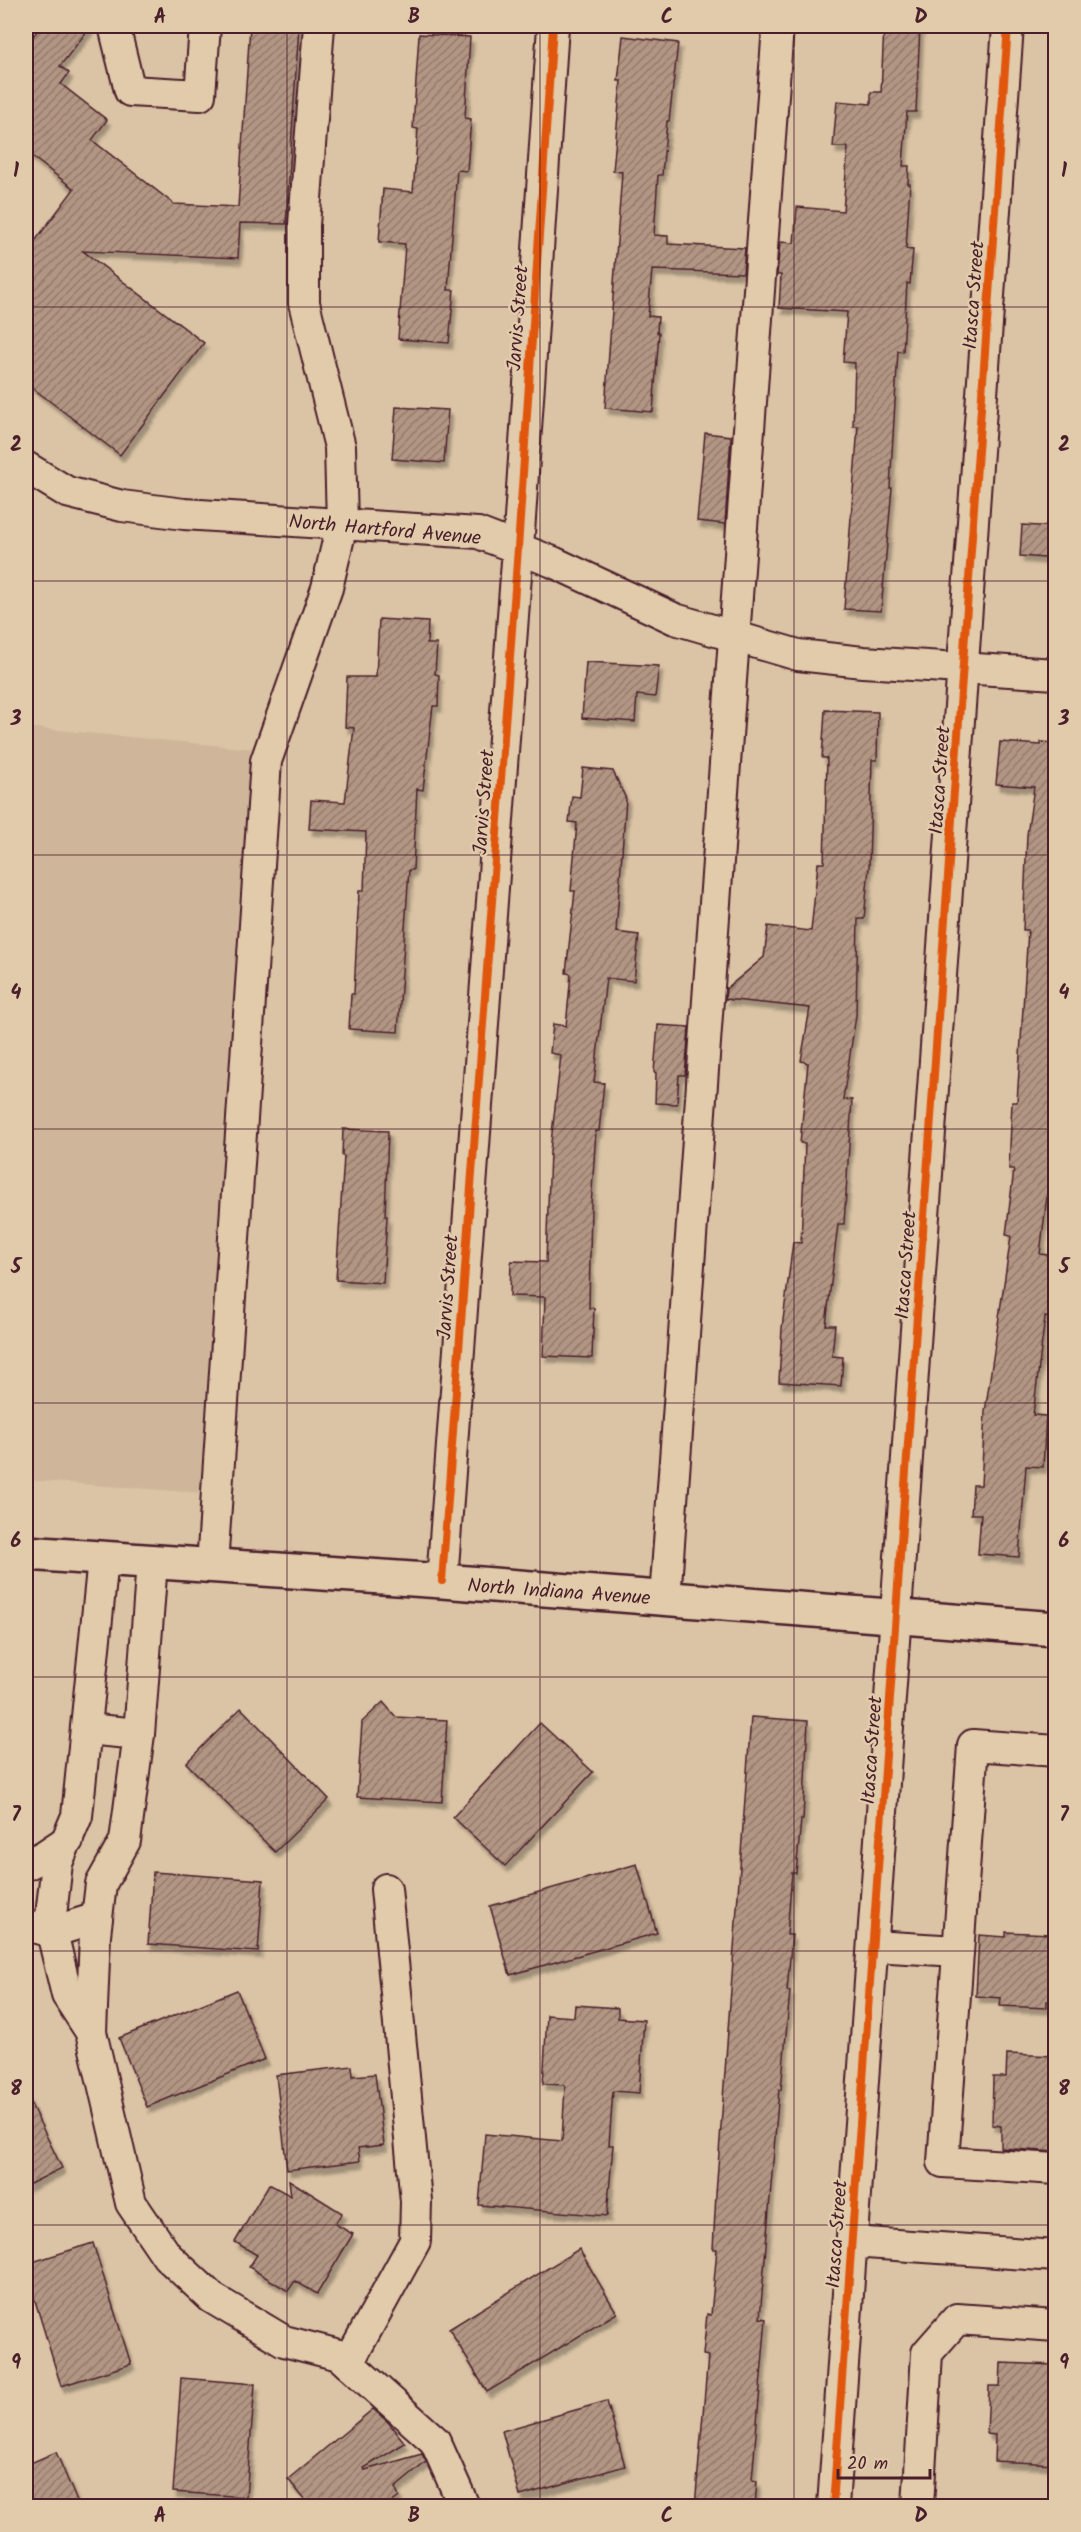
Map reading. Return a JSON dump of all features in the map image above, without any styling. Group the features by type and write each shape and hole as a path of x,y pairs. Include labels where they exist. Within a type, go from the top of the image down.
{"main road":[{"name":"North Indiana Avenue","path":"26,1553 442,1581 1056,1629"}],"street":[{"path":"114,26 130,91 200,95 205,26"},
{"path":"212,1566 266,761 327,588 342,524 340,447 304,303 304,225 319,26"},
{"name":"Jarvis Street","path":"442,1581 518,548 553,26"},
{"path":"665,1599 778,26"},
{"name":"Itasca Street","path":"833,2506 1008,26"},
{"name":"North Hartford Avenue","path":"26,466 67,492 122,506 184,514 478,533 553,562 675,619 798,655 863,662 1056,674"},
{"path":"39,1929 50,1924 57,1863 79,1808 103,1559"},
{"path":"152,1562 139,1734 125,1841 101,1884 91,2032 131,2203 167,2256 212,2298 284,2341 339,2355 348,2362 435,2442 464,2506"},
{"path":"86,1729 139,1734"},
{"path":"1056,1751 973,1745 943,2162 1056,2169"},
{"path":"79,1808 128,1814"},
{"path":"26,1865 68,1840"},
{"path":"348,2362 415,2241 416,2201 386,1889"},
{"path":"39,1929 97,1918"},
{"path":"39,1929 67,1995 91,2032"},
{"path":"873,1946 958,1951"},
{"path":"852,2242 1056,2256"},
{"path":"918,2506 927,2353 957,2319 1056,2326"}],"shaded area":[{"path":"26,727 255,749 201,1493 26,1480"}],"building":[{"path":"41,26 91,26 60,66 69,73 61,84 107,120 92,140 174,204 238,207 250,26 299,26 286,224 240,223 238,258 83,251 204,343 120,455 26,383 26,253 74,189 26,152 26,45"},
{"path":"884,26 920,26 916,112 907,112 903,166 909,166 908,184 910,184 906,249 913,250 910,284 907,283 903,352 898,351 890,488 892,488 881,611 844,609 858,426 853,426 855,363 843,362 847,312 779,308 781,275 777,275 780,242 794,243 797,207 843,211 848,147 833,147 837,101 871,104 871,92 881,92"},
{"path":"419,34 470,37 465,118 471,119 467,171 457,170 448,290 454,290 449,343 398,339 405,244 379,242 383,189 413,192 418,129 413,128"},
{"path":"623,36 678,43 662,175 658,175 654,235 668,236 668,244 745,248 743,273 652,270 648,316 658,317 657,332 659,333 653,412 605,408 622,172 613,171"},
{"path":"396,407 448,410 444,463 392,459"},
{"path":"705,433 731,436 725,524 697,521"},
{"path":"1022,525 1056,527 1056,559 1020,556"},
{"path":"379,619 428,622 427,644 437,644 435,674 439,675 438,706 433,706 423,790 417,789 413,870 409,870 398,1032 349,1029 351,994 354,994 359,891 364,891 366,832 309,829 311,800 345,802 354,728 345,727 347,677 376,677"},
{"path":"586,662 659,666 655,697 637,695 635,722 582,718"},
{"path":"825,710 878,712 877,760 872,760 869,868 864,919 858,919 856,1016 843,1099 852,1100 844,1224 838,1224 826,1325 835,1325 832,1356 843,1357 841,1386 779,1382 782,1328 793,1242 801,1243 805,1144 800,1143 808,1063 801,1061 810,1008 725,999 726,989 764,957 768,926 811,931 818,863 824,863 827,758 822,758"},
{"path":"1000,742 1041,745 1041,742 1056,743 1056,1050 1053,1104 1056,1104 1056,1171 1050,1171 1040,1254 1056,1256 1056,1279 1050,1318 1045,1317 1033,1415 1046,1416 1043,1467 1026,1466 1019,1557 978,1554 981,1514 971,1514 973,1485 981,1485 985,1412 1011,1236 1006,1235 1014,1169 1009,1169 1012,1102 1017,1102 1028,930 1023,930 1027,835 1034,787 996,784"},
{"path":"583,768 613,771 626,799 616,932 639,935 634,981 606,978 594,1082 604,1083 599,1131 596,1131 591,1206 589,1308 594,1308 592,1358 543,1356 545,1297 510,1296 511,1261 546,1262 550,1151 561,1055 550,1053 553,1024 566,1026 571,974 566,973 575,891 571,891 577,823 569,822 572,796 580,797"},
{"path":"658,1025 689,1027 685,1075 679,1075 677,1104 655,1103 656,1073 654,1072"},
{"path":"343,1129 388,1131 383,1283 336,1280 344,1156 342,1156"},
{"path":"383,1702 396,1717 447,1720 442,1802 357,1797 362,1722"},
{"path":"241,1708 329,1799 275,1852 186,1763"},
{"path":"751,1717 808,1721 803,1820 801,1820 796,1873 792,1873 787,1935 792,1935 787,1991 790,1991 781,2090 779,2090 760,2318 766,2319 752,2480 757,2481 755,2506 695,2506 708,2356 703,2355 707,2314 711,2315 717,2249 713,2249 716,2194"},
{"path":"540,1723 593,1772 505,1866 453,1817"},
{"path":"637,1864 657,1933 510,1975 490,1906"},
{"path":"153,1872 263,1880 258,1952 148,1944"},
{"path":"1006,1932 1051,1934 1051,1940 1056,1940 1056,2002 1047,2001 1047,2008 1000,2006 1001,1998 976,1996 979,1935 1006,1937"},
{"path":"237,1990 265,2059 147,2107 119,2038"},
{"path":"575,2005 618,2008 618,2018 644,2020 639,2093 613,2091 609,2145 613,2145 607,2216 479,2205 485,2134 562,2141 565,2085 543,2084 547,2015 574,2017"},
{"path":"1007,2054 1056,2056 1056,2152 1001,2148 1001,2126 992,2125 993,2077 1006,2077"},
{"path":"352,2066 353,2076 375,2074 384,2145 358,2148 360,2161 287,2170 276,2075"},
{"path":"26,2094 62,2168 26,2186"},
{"path":"289,2180 342,2213 335,2224 353,2234 317,2294 295,2281 288,2291 249,2267 257,2255 235,2242 269,2184 291,2196"},
{"path":"93,2243 131,2364 61,2386 26,2271 26,2264"},
{"path":"579,2249 617,2313 487,2392 449,2329"},
{"path":"1001,2363 1056,2365 1056,2464 994,2461 995,2435 987,2434 989,2386 1000,2386"},
{"path":"181,2378 255,2384 246,2497 173,2492"},
{"path":"607,2401 625,2466 520,2496 502,2431"},
{"path":"373,2409 388,2422 405,2443 364,2468 365,2470 422,2454 426,2462 395,2488 399,2497 387,2506 310,2506 288,2479"},
{"path":"56,2452 79,2506 26,2506 26,2465"}],"cycle path":[{"path":"442,1581 518,548 553,26"},
{"path":"833,2506 1008,26"}]}
